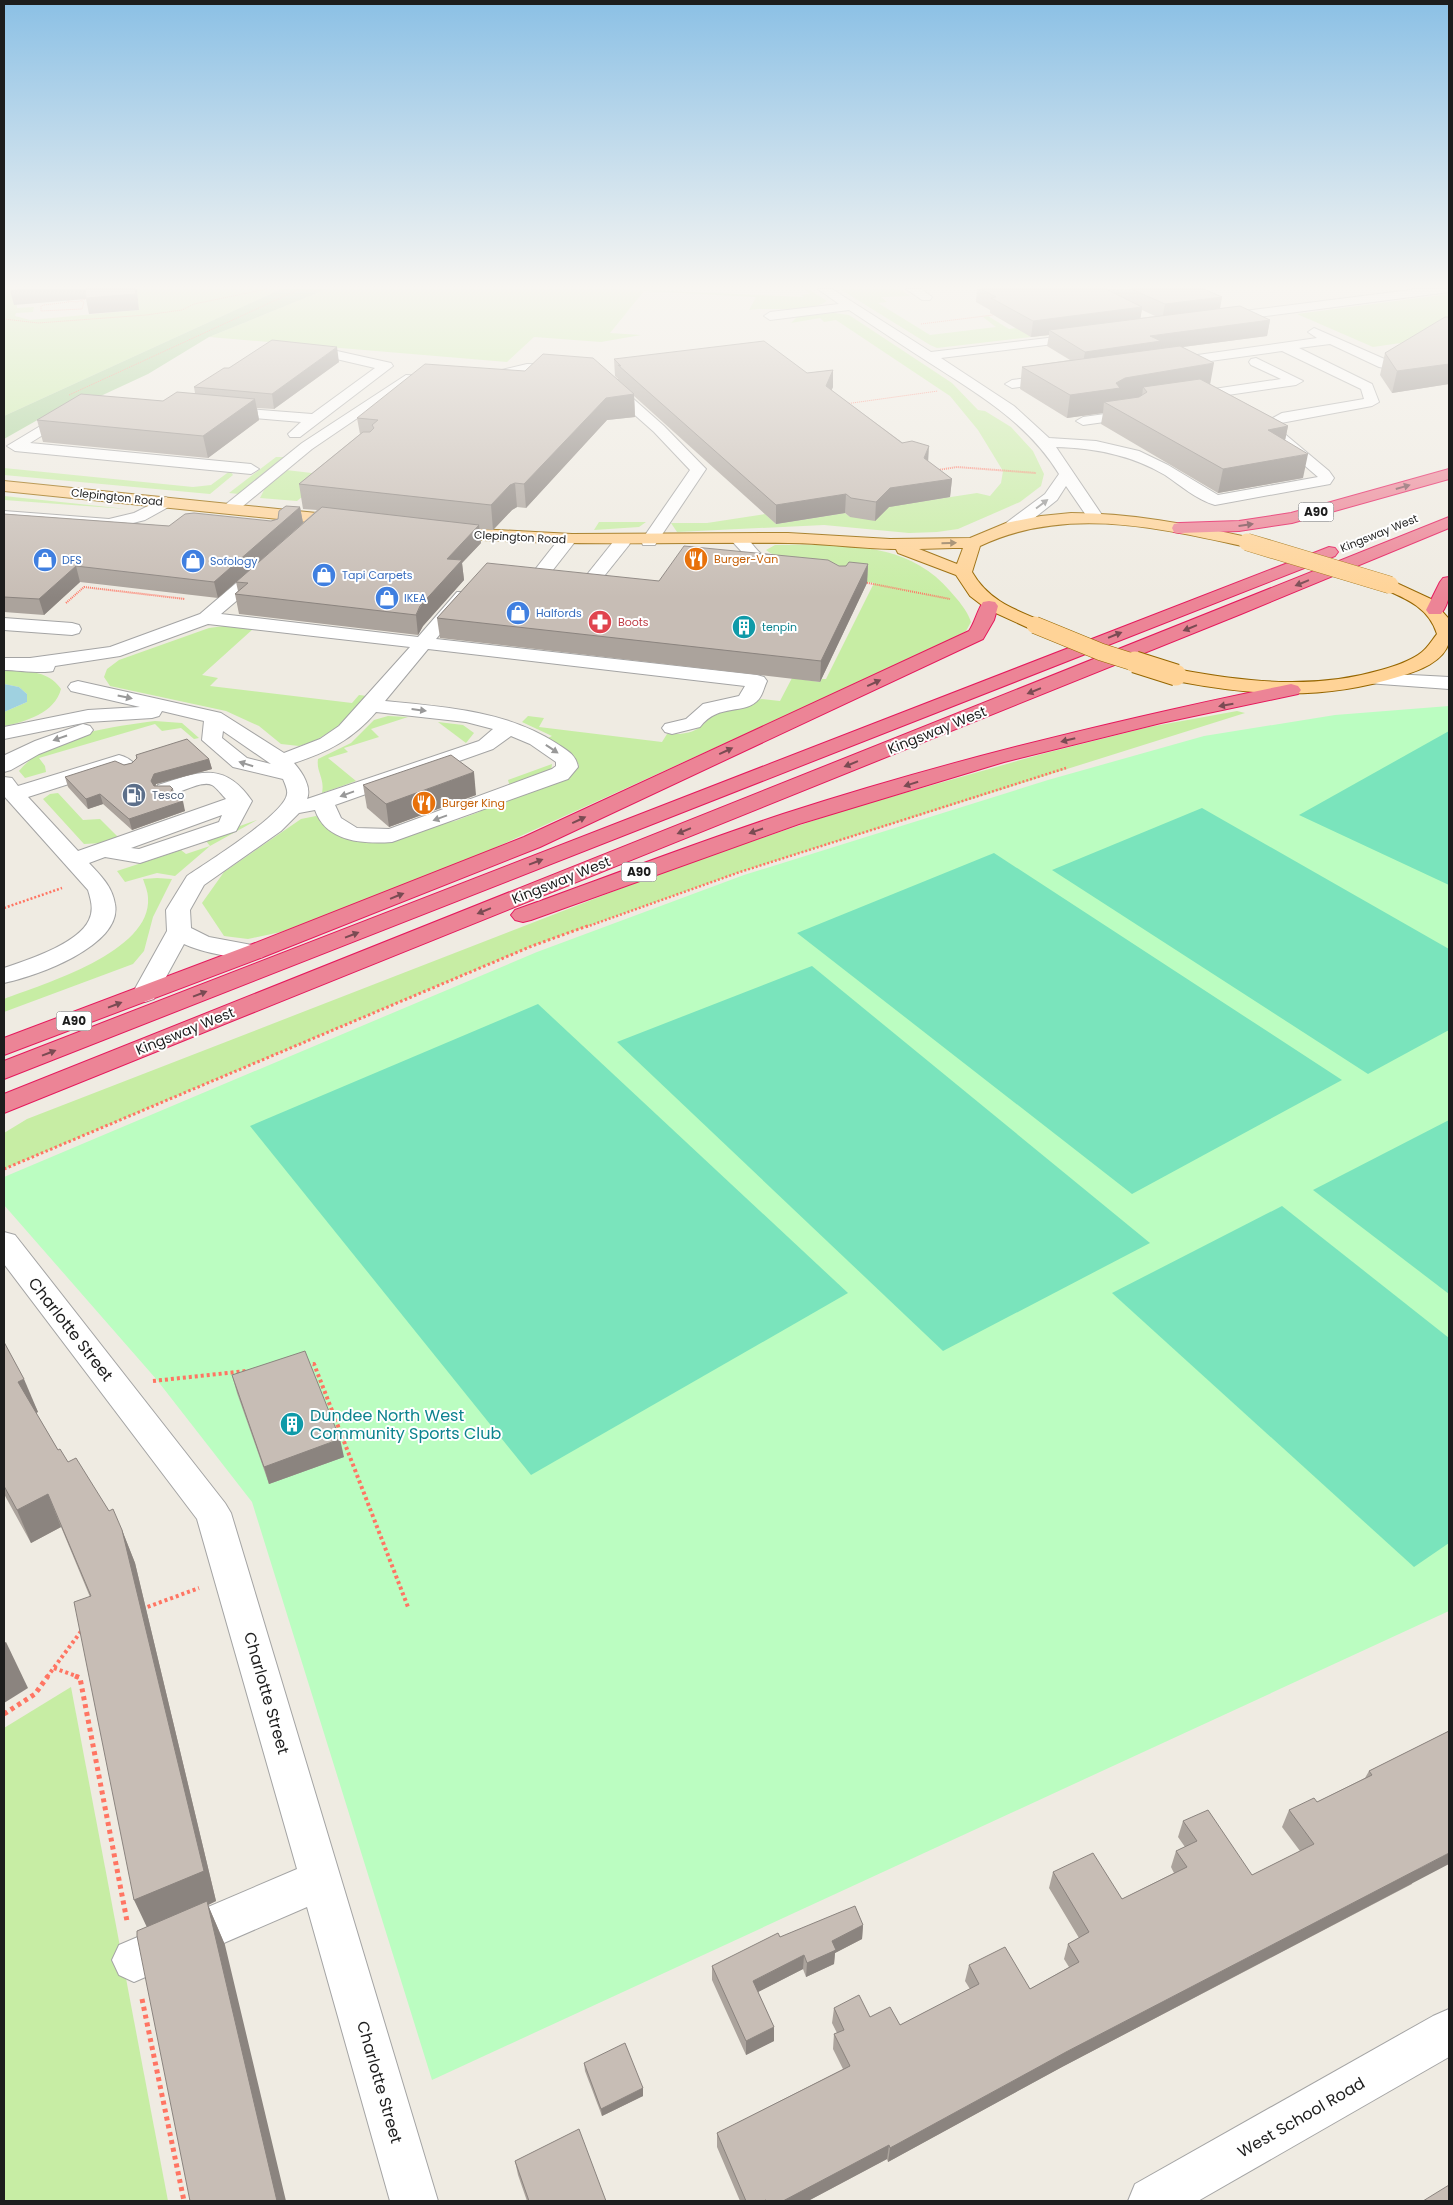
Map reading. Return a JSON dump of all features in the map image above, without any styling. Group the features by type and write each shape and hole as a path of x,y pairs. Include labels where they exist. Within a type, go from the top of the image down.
{"highway":[{"name":"A90","path":"1180,528 1240,526 1292,518 1449,474"},
{"name":"Kingsway West","path":"4,1105 1235,610 1449,522"},
{"name":"Kingsway West","path":"4,1071 1208,598 1343,547"},
{"path":"1435,610 1449,582"},
{"name":"A90","path":"4,1047 254,952 532,842 949,649 976,635 987,613"},
{"name":"A90","path":"4,1105 660,864 791,820 997,758 1160,717 1291,690"}],"main road":[{"name":"Clepington Road","path":"4,486 166,502 212,500 232,508 359,523"},
{"name":"Kingsway West","path":"973,543 1012,527 1055,520 1119,518 1247,542 1390,585 1416,597 1435,610"},
{"name":"Clepington Road","path":"428,530 487,537 650,541 837,539 889,544 973,543"},
{"path":"973,543 963,572 987,613 1035,625 1101,652 1176,675 1232,686 1291,690 1338,686 1374,679 1405,668 1431,654 1448,636 1443,621 1435,610"},
{"name":"Clepington Road","path":"889,544 963,572"}],"street":[{"path":"286,442 351,392"},
{"path":"232,508 306,446 389,392"},
{"path":"618,392 660,429 698,469 650,541"},
{"path":"983,392 1027,424 1046,443 1096,518"},
{"path":"1177,398 1219,392"},
{"path":"1046,443 1066,443 1145,458 1215,500 1324,481 1326,478 1324,474 1273,431 1274,421 1282,417 1372,402 1369,392"},
{"path":"1083,421 1135,414 1122,406 1140,403"},
{"path":"209,410 314,419"},
{"path":"62,417 15,446 251,469"},
{"path":"306,446 333,448"},
{"path":"238,480 265,458"},
{"path":"1012,527 1052,497 1066,475"},
{"path":"109,524 139,517 166,502"},
{"path":"4,516 109,524 162,525"},
{"path":"301,535 319,519"},
{"path":"197,521 273,529"},
{"path":"568,539 569,573"},
{"path":"738,539 761,562 801,566"},
{"path":"569,573 623,540"},
{"path":"4,664 30,664 113,652 206,618 271,562"},
{"path":"524,569 614,578"},
{"path":"287,768 341,735 371,705 425,643 431,631 476,581"},
{"path":"206,618 757,681 746,700 709,707 700,711 693,723 672,728"},
{"path":"4,624 72,629"},
{"path":"4,752 19,729 59,713 74,700 76,683 113,652"},
{"path":"30,664 57,669 76,683 214,717 250,739 287,768 298,794 292,808 273,826 196,880 178,910 179,931 145,994"},
{"path":"1374,679 1449,683"},
{"path":"323,802 326,815 346,832 366,838 392,836 560,774 567,767 566,759 552,749 508,727 467,716 371,705"},
{"path":"19,729 88,716 184,710"},
{"path":"4,766 14,758 43,744 98,725 157,711"},
{"path":"292,808 323,802 486,745 508,727"},
{"path":"4,976 60,955 91,936 104,917 104,898 99,888 9,788 119,761 127,768"},
{"path":"75,860 105,850 140,856 228,826 241,801 216,779 201,778 166,790"},
{"path":"179,931 202,944 254,952"},
{"name":"Charlotte Street","path":"4,1245 124,1396 213,1513 233,1576 414,2201"},
{"path":"134,1960 321,1880"},
{"name":"West School Road","path":"1152,2201 1449,2032"}],"path":[{"path":"62,398 75,392"},
{"path":"839,404 931,392"},
{"path":"933,471 957,467 1066,475"},
{"path":"859,581 958,600 969,617 987,613"},
{"path":"76,587 193,600"},
{"path":"63,606 84,587"},
{"path":"4,1169 532,946 740,872 1069,767"},
{"path":"304,1365 314,1364 408,1607"},
{"path":"124,1396 157,1380 255,1370"},
{"path":"135,1611 233,1576"},
{"path":"4,1714 35,1694 81,1630 90,1627"}],"green space":[{"path":"4,392 57,392 4,416"},
{"path":"57,392 109,392 64,413 41,418 4,439 4,416"},
{"path":"944,392 961,392 978,410 985,411 1011,427 1033,451 1044,474 1041,486 1020,502 958,529 937,532 909,533 824,525 677,532 671,523 707,523 765,514 776,524 845,513 850,517 879,508 977,493 990,496 1001,483 1003,471 978,430 950,396"},
{"path":"276,457 285,457 239,494 229,493"},
{"path":"4,468 193,487 211,485 230,471 233,475 210,494 4,475"},
{"path":"286,470 329,475 297,501 260,498 266,486"},
{"path":"4,496 127,509 4,500"},
{"path":"599,522 646,522 639,527 594,530"},
{"path":"775,545 869,548 913,562 932,574 950,591 965,609 971,622 966,631 950,641 435,875 281,932 248,939 224,936 202,903 224,872 301,819 316,816 339,836 363,842 395,840 432,825 455,821 479,812 496,802 573,773 579,765 575,758 546,739 552,736 522,722 528,716 544,718 539,727 662,742 667,734 682,734 699,728 714,712 752,704 761,699 780,701 792,678 820,682 822,679 826,679 874,583 849,580 845,571 833,563 823,560 783,558 766,550"},
{"path":"224,626 253,629 202,675 218,678 210,686 352,703 359,695 367,696 337,727 315,741 299,746 281,744 259,726 226,711 110,686 104,677 107,669 119,660 209,628"},
{"path":"4,671 36,672 50,678 61,689 58,697 53,704 38,715 4,726 4,712 27,702 27,694 19,687 4,684"},
{"path":"1449,706 1449,1611 432,2080 252,1502 157,1380 4,1205 4,1177 537,952 744,875 1048,780 1204,736 1335,715"},
{"path":"1237,711 1245,713 740,872 532,946 4,1169 4,1133 27,1119 679,866 848,809 1042,754 1149,727"},
{"path":"388,716 408,717 371,729 379,737 344,748 348,752 328,758 356,781 322,793 323,788 318,768 318,759 351,743 374,720"},
{"path":"155,721 182,723 199,738 194,739 181,728 162,731 155,724 39,758 45,766 46,772 25,778 19,771 32,758 47,748 82,734"},
{"path":"438,722 463,725 474,733 466,743"},
{"path":"1449,731 1449,885 1299,815"},
{"path":"552,764 551,772 510,787 508,780"},
{"path":"58,793 83,820 100,819 119,838 103,843 84,844 43,799 50,794"},
{"path":"1202,808 1449,949 1449,1030 1368,1074 1052,870"},
{"path":"257,820 210,846 206,841 212,836"},
{"path":"210,846 175,876 157,873 125,882 117,871 181,850 186,854"},
{"path":"994,853 1342,1080 1132,1194 797,933"},
{"path":"143,879 172,879 153,917 144,951 133,964 4,1012 4,999 68,975 92,963 114,950 133,934 145,917 148,898"},
{"path":"812,966 1150,1243 943,1351 617,1042"},
{"path":"538,1004 848,1293 531,1475 250,1126"},
{"path":"1449,1120 1449,1294 1313,1190"},
{"path":"1282,1206 1449,1338 1449,1543 1414,1567 1112,1293"},
{"path":"71,1687 168,2201 4,2201 4,1728"}],"water":[{"path":"4,684 19,687 27,694 27,702 4,712"}],"building":[{"path":"177,392 255,399 203,436 37,420 81,394 163,401"},
{"path":"249,392 275,392 272,394"},
{"path":"390,392 632,392 634,394 606,398 524,484 515,483 510,485 491,505 299,484 363,432 370,432 374,428 372,425 378,420 357,418"},
{"path":"648,392 834,392 902,443 912,441 929,446 924,458 952,479 890,488 876,502 851,498 846,494 776,505"},
{"path":"1065,392 1092,392 1070,395"},
{"path":"1147,392 1224,392 1288,426 1268,430 1308,454 1223,469 1104,402 1139,397"},
{"path":"286,506 300,507 214,582 76,566 39,599 4,597 4,514 169,526 185,514 194,513 271,521 278,519 279,511"},
{"path":"322,507 479,525 447,559 462,560 420,606 416,615 235,594 248,583 236,582"},
{"path":"684,546 828,560 839,566 846,566 849,562 868,564 821,661 437,618 487,563 659,581"},
{"path":"187,739 209,759 154,774 151,781 154,786 170,786 173,789 171,790 183,801 129,819 100,794 86,799 65,777 115,761 124,765 132,763 137,758 136,755"},
{"path":"451,755 474,772 386,804 363,785"},
{"path":"4,1342 24,1379 18,1382 58,1450 60,1449 68,1462 76,1458 109,1511 113,1509 122,1530 204,1871 134,1900 74,1602 91,1596 48,1494 17,1510 4,1486"},
{"name":"Dundee North West Community Sports Club","path":"305,1351 340,1439 264,1467 232,1375"},
{"path":"1449,1731 1449,1853 1066,2052 890,2148 889,2145 783,2201 746,2201 717,2133 850,2066 834,2034 844,2030 834,2008 859,1995 870,2017 890,2007 900,2025 979,1984 969,1965 1005,1947 1030,1989 1079,1962 1068,1944 1089,1932 1053,1872 1093,1853 1122,1899 1187,1867 1176,1851 1197,1841 1183,1821 1208,1810 1252,1875 1314,1844 1289,1810 1314,1798 1317,1802 1372,1775 1369,1771"},
{"path":"207,1901 277,2201 190,2201 137,1931"},
{"path":"855,1906 863,1925 832,1941 836,1950 807,1963 804,1955 753,1981 774,2027 746,2041 712,1966 778,1933 780,1937"},
{"path":"625,2043 643,2088 601,2109 584,2063"},
{"path":"579,2129 606,2201 529,2201 515,2161"},
{"path":"1449,2185 1449,2201 1423,2201"}],"place":[{"name":"Burger-Van","path":"696,559"},
{"name":"DFS","path":"45,560"},
{"name":"Sofology","path":"193,561"},
{"name":"Tapi Carpets","path":"324,575"},
{"name":"IKEA","path":"387,598"},
{"name":"Halfords","path":"518,613"},
{"name":"Boots","path":"600,622"},
{"name":"tenpin","path":"744,627"},
{"name":"Tesco","path":"134,795"},
{"name":"Burger King","path":"424,803"},
{"name":"Dundee North West Community Sports Club","path":"292,1424"}]}
